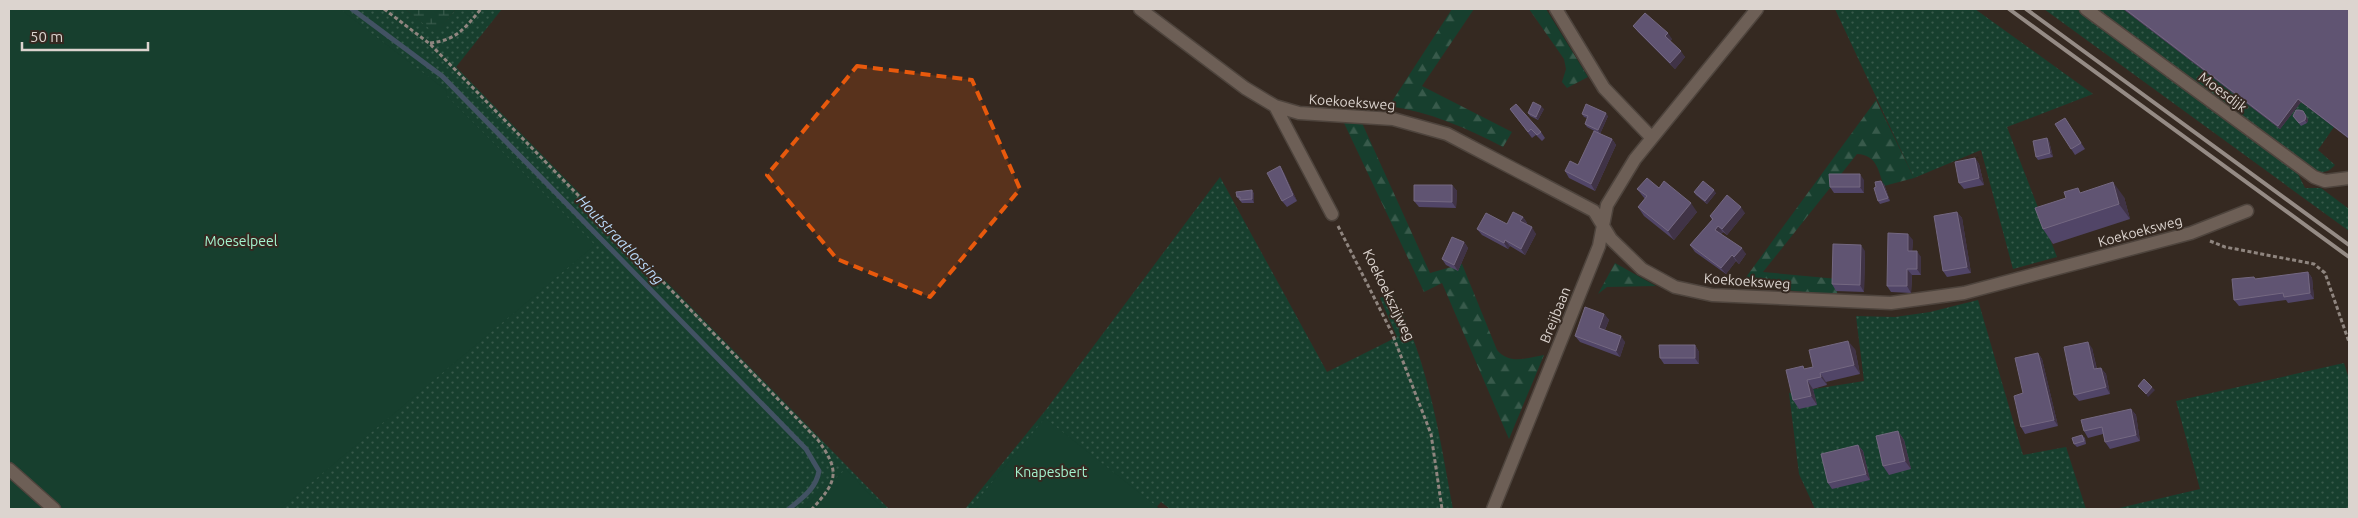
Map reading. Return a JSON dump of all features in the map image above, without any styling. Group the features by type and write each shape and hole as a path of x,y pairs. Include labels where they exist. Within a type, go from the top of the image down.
{"street":[{"name":"Koekoeksweg","path":"1140,9 1245,88 1275,106 1299,113 1393,119 1447,134 1594,211 1611,240 1642,269 1675,287 1712,296 1892,303 1964,293 2191,233 2247,211"},
{"path":"1556,9 1604,88 1652,138"},
{"name":"Breijbaan","path":"1492,509 1600,246 1607,205 1635,159 1757,9"},
{"name":"Moesdijk","path":"2086,9 2294,163 2314,177 2325,181"},
{"path":"1275,106 1332,214"},
{"path":"2305,184 2349,178"},
{"path":"9,469 54,509"}],"path":[{"path":"384,9 430,44 818,440 832,459 833,480 822,498 812,509"},
{"path":"430,44 446,41 466,27 481,9"},
{"name":"Koekoekszijweg","path":"1332,214 1392,333 1431,434 1442,509"},
{"path":"2191,233 2225,247 2314,264 2325,273 2349,342"}],"highlighted area":[{"path":"857,66 972,80 1020,189 930,297 837,259 767,175"}],"green space":[{"name":"Moeselpeel","path":"9,9 340,9 447,91 446,95 595,245 280,509 9,509"},
{"path":"308,9 405,9 436,33 456,9 502,9 456,67 889,509 78,509"},
{"path":"405,9 456,9 436,34"},
{"path":"1452,9 1474,9 1422,86 1512,132 1503,147 1476,133 1448,122 1419,112 1389,106"},
{"path":"1529,9 1546,9 1588,77 1567,88 1562,82 1566,69 1564,59"},
{"path":"1835,9 1975,9 2093,94 2007,127 2057,257 2013,269 1981,150 1914,178"},
{"path":"2044,9 2077,9 2296,170 2305,188 2321,188 2349,209 2349,231"},
{"path":"2094,9 2123,9 2280,129 2301,102 2334,127 2318,150 2335,165 2326,171 2320,172 2309,169"},
{"path":"1876,100 1914,178 1884,186 1873,160 1864,155 1857,154 1763,272 1838,279 1837,294 1803,292 1741,284"},
{"path":"1344,123 1362,123 1430,273 1462,264 1497,350 1507,358 1513,359 1525,359 1544,355 1509,439 1442,283 1424,292"},
{"path":"1220,177 1327,372 1397,337 1380,298 1392,292 1405,318 1424,371 1453,509 1170,509 1161,502 1155,509 965,509 1045,411"},
{"path":"1615,263 1656,286 1607,287 1598,294"},
{"path":"1978,300 2023,455 2066,447 2086,509 1815,509 1799,474 1789,393 1864,381 1856,316 1895,317 1930,312"},
{"path":"2344,363 2349,379 2349,509 2115,509 2200,489 2176,401"},
{"name":"Knapesbert","path":"1045,418 1160,509 970,509"},
{"path":"846,469 883,509 801,509"}],"building":[{"path":"2125,9 2349,9 2349,138 2298,99 2278,126"},
{"path":"1645,13 1668,33 1665,36 1681,51 1670,63 1633,26"},
{"path":"1533,102 1541,106 1536,117 1528,113"},
{"path":"1516,104 1541,132 1537,135 1531,129 1528,132 1510,109"},
{"path":"1586,104 1606,113 1598,130 1585,124 1588,116 1582,114"},
{"path":"2296,110 2303,111 2306,116 2305,120 2299,123 2293,116"},
{"path":"2065,118 2081,143 2071,149 2055,124"},
{"path":"1594,131 1612,139 1591,184 1565,171 1570,161 1578,165"},
{"path":"2047,138 2050,153 2036,157 2033,141"},
{"path":"1975,158 1979,178 1959,183 1955,162"},
{"path":"1280,166 1293,195 1282,201 1267,173"},
{"path":"1829,174 1860,174 1860,187 1830,187"},
{"path":"1647,178 1659,188 1664,181 1691,203 1668,231 1638,207 1647,196 1637,189"},
{"path":"1703,181 1714,190 1705,201 1694,192"},
{"path":"1881,181 1888,198 1878,201 1874,188 1876,187 1875,182"},
{"path":"2113,182 2119,204 2043,229 2035,208 2066,198 2064,192 2078,188 2080,193"},
{"path":"1414,185 1452,185 1452,202 1414,201"},
{"path":"1252,190 1252,199 1240,200 1240,197 1237,197 1236,192"},
{"path":"1727,195 1741,207 1722,229 1718,226 1715,230 1742,248 1734,257 1732,255 1721,268 1690,245 1713,219 1710,216"},
{"path":"1513,212 1523,217 1520,221 1532,227 1521,249 1505,240 1504,243 1477,229 1486,213 1507,224"},
{"path":"1957,212 1967,267 1943,271 1934,216"},
{"path":"1888,233 1908,234 1908,251 1917,251 1917,269 1907,269 1907,286 1887,286"},
{"path":"1452,237 1464,242 1454,265 1442,259"},
{"path":"1833,244 1861,245 1860,285 1832,284"},
{"path":"2308,272 2310,293 2284,297 2283,293 2234,300 2232,279 2254,277 2255,279"},
{"path":"1585,307 1604,314 1599,328 1621,336 1616,351 1575,336"},
{"path":"1848,341 1854,365 1820,373 1821,377 1807,380 1811,396 1793,400 1786,370 1803,366 1804,369 1813,367 1809,350"},
{"path":"2088,342 2094,369 2101,368 2106,387 2074,395 2064,347"},
{"path":"1659,345 1695,345 1695,358 1660,358"},
{"path":"2038,353 2054,420 2021,427 2014,396 2023,393 2015,358"},
{"path":"2144,379 2152,387 2146,394 2138,386"},
{"path":"2131,409 2136,435 2105,442 2102,427 2084,431 2081,420"},
{"path":"1898,431 1905,461 1883,466 1876,436"},
{"path":"2082,435 2084,441 2074,444 2072,438"},
{"path":"1858,445 1866,474 1828,483 1821,454"}],"waterway":[{"name":"Houtstraatlossing","path":"352,9 442,76 806,449 819,471 812,488 789,509"}],"railway":[{"path":"2009,9 2349,257"},
{"path":"2026,9 2349,245"}]}
